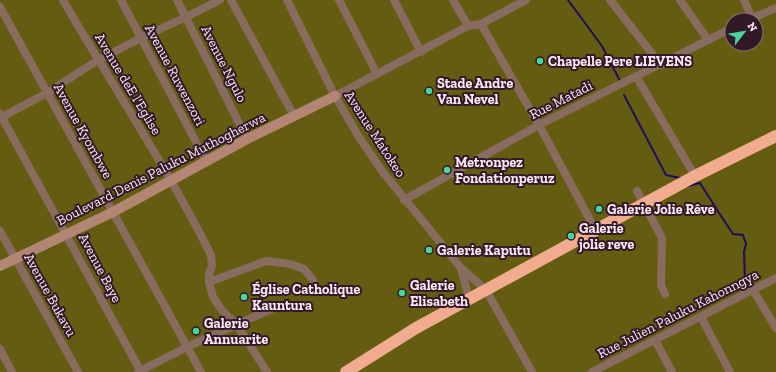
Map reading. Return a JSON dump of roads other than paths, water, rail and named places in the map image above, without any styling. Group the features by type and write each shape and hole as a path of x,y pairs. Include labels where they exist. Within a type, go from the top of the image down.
{"highway":[{"path":"346,372 410,332 469,299 695,176 776,136"}],"street":[{"name":"Avenue deE l'Eglise","path":"63,0 171,181 212,255 212,266 209,274 209,282"},
{"name":"Avenue Ruwenzori","path":"121,0 206,161"},
{"name":"Avenue Ngulo","path":"177,0 247,139"},
{"path":"0,116 47,93 98,60 220,0"},
{"path":"231,0 294,116"},
{"name":"Avenue Matokeo","path":"287,0 335,96 359,137 404,200 462,268 486,290 532,372"},
{"path":"339,0 377,74"},
{"path":"394,0 421,52"},
{"path":"453,0 468,26"},
{"path":"335,96 468,26 480,24 526,0"},
{"path":"610,0 661,65"},
{"path":"680,0 708,40"},
{"path":"744,0 748,12"},
{"name":"Avenue Kyombwe","path":"0,7 201,372"},
{"path":"764,13 776,8"},
{"path":"480,24 540,125 596,231"},
{"name":"Rue Matadi","path":"404,200 540,125 724,32"},
{"path":"636,76 695,176"},
{"name":"Boulevard Denis Paluku Muthogherwa","path":"0,266 113,212 247,139 335,96"},
{"name":"Avenue Baye","path":"0,116 67,234 140,372"},
{"path":"637,191 662,238 661,285 665,294"},
{"name":"Avenue Bukavu","path":"0,231 78,372"},
{"path":"267,372 237,325 221,309 213,297 209,282 266,261 299,266 304,269 313,280"},
{"path":"462,268 469,299"},
{"name":"Rue Julien Paluku Kahonngya","path":"592,372 606,369 655,340 776,278"},
{"path":"753,290 776,328"},
{"path":"140,372 187,347 276,307"},
{"path":"701,317 730,372"},
{"path":"655,340 672,372"},
{"path":"0,349 12,372"}],"waterway":[{"path":"568,0 602,46 620,81"},
{"path":"624,95 666,175 680,178"},
{"path":"688,186 700,183 733,234 743,235 746,244 744,252 745,280"}],"place":[{"name":"Chapelle Pere LIEVENS","path":"540,61"},
{"name":"Stade Andre Van Nevel","path":"429,91"},
{"name":"Metronpez Fondationperuz","path":"447,170"},
{"name":"Galerie Jolie Rêve","path":"599,209"},
{"name":"Galerie jolie reve","path":"571,236"},
{"name":"Galerie Kaputu","path":"429,250"},
{"name":"Galerie Elisabeth","path":"402,293"},
{"name":"Église Catholique Kauntura","path":"244,297"},
{"name":"Galerie Annuarite","path":"196,331"}]}
